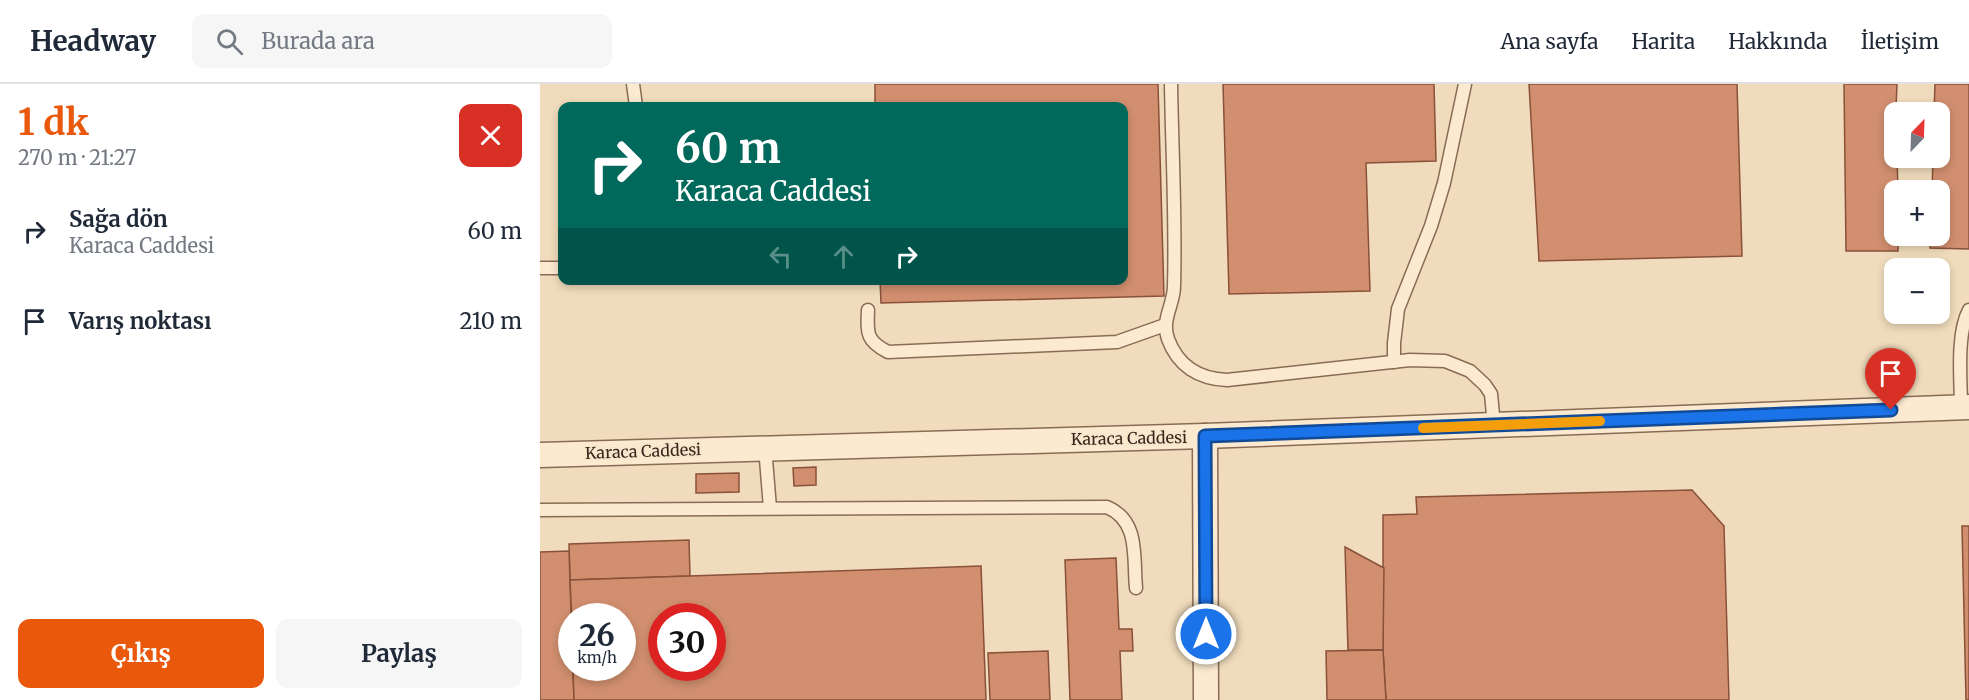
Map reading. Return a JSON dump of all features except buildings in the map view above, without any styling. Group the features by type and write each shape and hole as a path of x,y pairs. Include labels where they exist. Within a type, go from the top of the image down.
{"street":[{"name":"Karaca Caddesi","path":"540,454 1205,436 1965,407"},
{"path":"1205,436 1206,700"}],"lane":[{"path":"633,84 635,102"},
{"path":"1171,84 1174,288 1165,325 1170,344 1180,360 1190,369 1214,380 1394,362 1445,361 1470,371 1491,394 1494,425"},
{"path":"1394,362 1398,309 1427,237 1444,183 1465,84"},
{"path":"540,268 558,268"},
{"path":"868,310 867,334 875,344 888,352 1117,342 1165,325"},
{"path":"1965,407 1961,350 1969,310"},
{"path":"765,447 770,508"},
{"path":"540,510 1107,507 1116,511 1129,524 1136,588"}],"slow traffic":[{"path":"1423,428 1600,421"}],"route":[{"path":"1206,634 1205,436 1891,410"}]}
